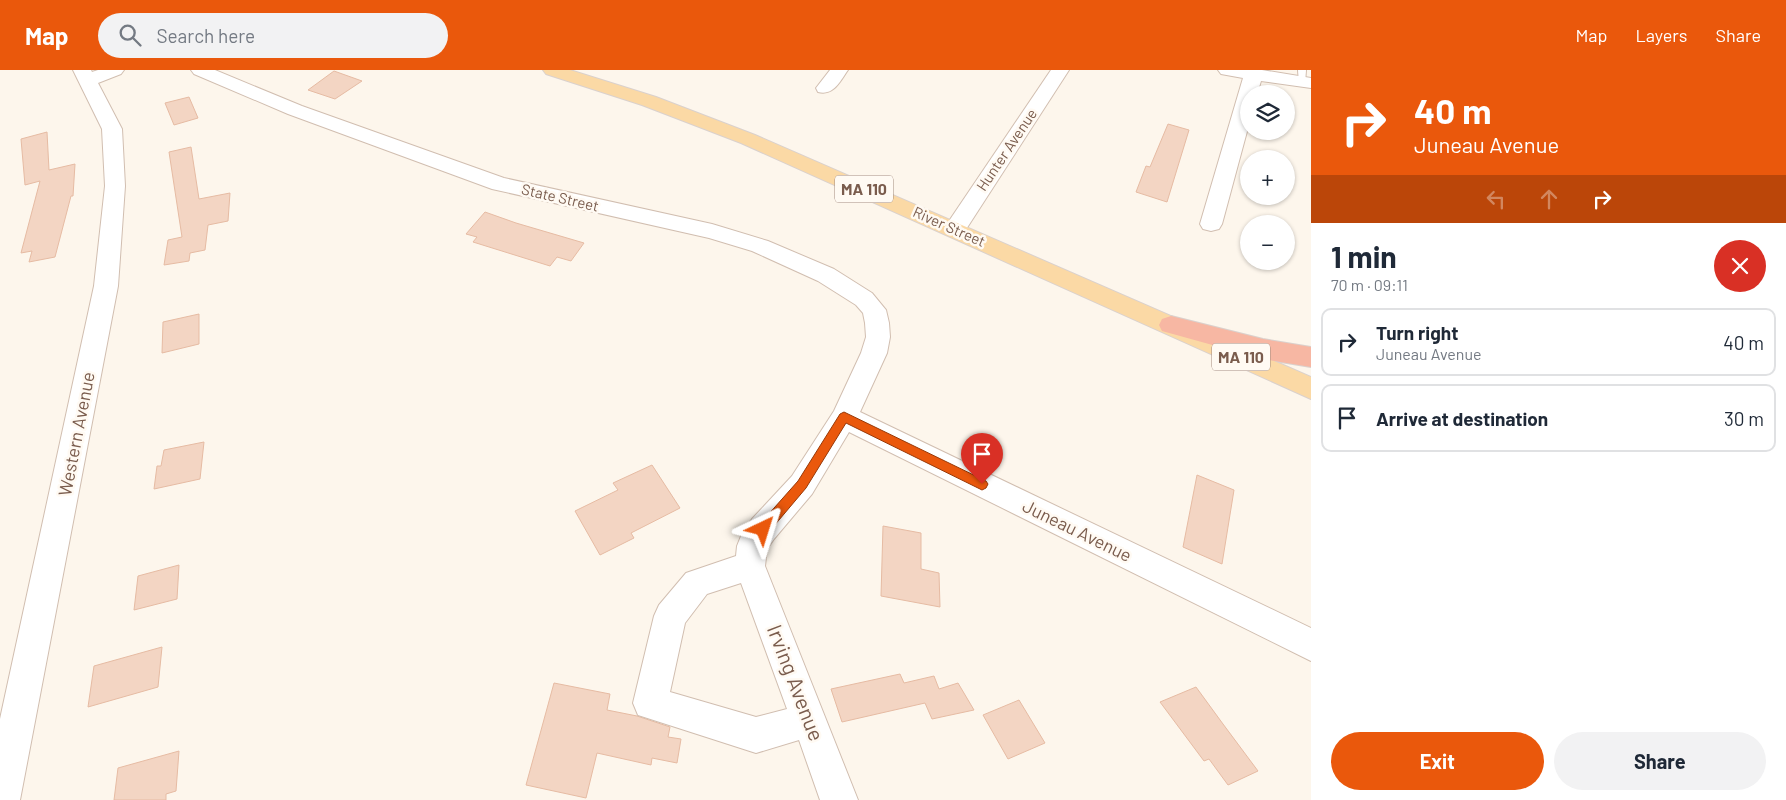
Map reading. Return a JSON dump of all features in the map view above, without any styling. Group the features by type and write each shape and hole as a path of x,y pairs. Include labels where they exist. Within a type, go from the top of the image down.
{"highway":[{"path":"1171,325 1263,349 1311,357"}],"main road":[{"name":"River Street","path":"552,70 649,101 748,139 955,229 1311,389"}],"street":[{"path":"85,75 115,70"},
{"name":"State Street","path":"200,70 295,110 499,184 712,231 786,256 826,275 864,299 874,310 877,323 878,337 874,353 844,417 802,485 752,546 750,566"},
{"path":"825,88 839,70"},
{"name":"Hunter Avenue","path":"955,229 1060,70"},
{"path":"1227,70 1253,75 1305,78"},
{"name":"Western Avenue","path":"2,800 106,286 115,186 112,129 85,75"},
{"path":"1210,224 1253,75"},
{"name":"Juneau Avenue","path":"844,417 1311,645"},
{"path":"750,566 697,583 670,616 650,703 756,735 809,720"},
{"name":"Irving Avenue","path":"750,566 840,800"}],"building":[{"path":"334,71 362,81 335,99 308,90"},
{"path":"189,97 198,118 174,125 165,103"},
{"path":"1168,124 1189,130 1167,202 1136,192 1146,166 1150,167"},
{"path":"47,132 49,170 75,164 73,196 71,196 55,257 29,262 32,251 21,253 40,181 25,185 21,139"},
{"path":"191,147 199,199 230,193 228,221 208,225 205,250 190,253 189,261 164,265 168,240 182,237 169,152"},
{"path":"485,212 584,243 571,261 557,257 550,266 473,242 477,237 466,234"},
{"path":"199,314 199,344 162,353 163,322"},
{"path":"204,442 200,479 154,489 157,466 161,466 164,450"},
{"path":"652,465 680,508 631,533 634,538 600,555 575,511 618,490 613,483"},
{"path":"1197,475 1234,490 1222,564 1183,547"},
{"path":"883,526 921,533 921,569 939,573 940,607 881,596"},
{"path":"179,565 177,599 134,610 138,576"},
{"path":"162,647 158,687 88,707 94,666"},
{"path":"900,674 904,683 934,676 939,689 958,683 974,710 932,719 925,703 842,722 831,689"},
{"path":"554,683 610,694 607,710 637,716 670,727 668,737 681,739 677,763 652,758 651,765 597,753 586,798 526,785"},
{"path":"1196,687 1258,771 1228,785 1209,759 1204,761 1160,702"},
{"path":"1019,700 1045,743 1008,759 983,715"},
{"path":"179,751 176,791 166,794 166,800 114,800 118,768"}],"route":[{"path":"763,529 802,485 844,417 982,484"}]}
